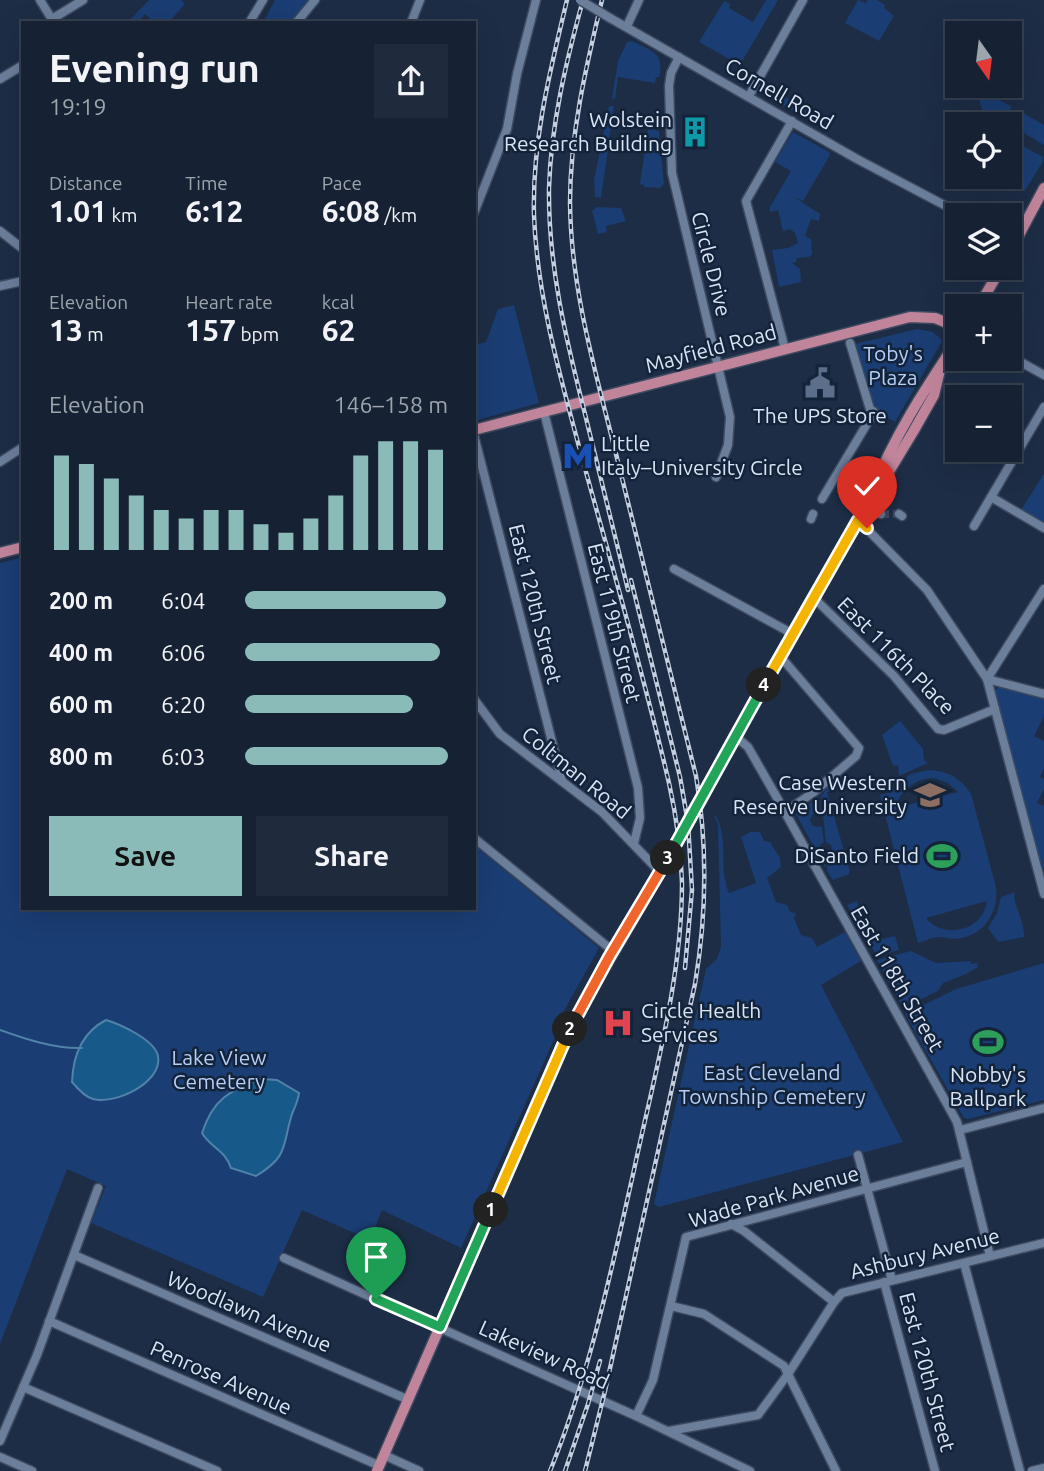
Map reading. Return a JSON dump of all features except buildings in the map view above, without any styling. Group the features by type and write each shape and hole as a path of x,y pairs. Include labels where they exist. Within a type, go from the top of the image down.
{"main road":[{"path":"1022,226 1044,188"},
{"name":"Mayfield Road","path":"476,431 910,317 935,318 945,322"},
{"path":"380,1464 572,1024 858,520 875,510 882,466 929,382 945,361"},
{"path":"0,553 21,548"}],"street":[{"path":"40,0 53,21 83,0"},
{"path":"249,21 263,0"},
{"path":"298,21 315,0"},
{"path":"412,21 420,0"},
{"path":"476,208 507,129 515,81 536,0"},
{"name":"Cornell Road","path":"580,0 945,206"},
{"path":"627,26 639,0"},
{"path":"749,96 803,0"},
{"name":"Circle Drive","path":"679,57 668,86 672,173 719,366 730,423 728,445 716,477"},
{"path":"0,79 21,66"},
{"path":"785,349 746,201 793,121"},
{"path":"0,231 21,247"},
{"path":"0,286 21,281"},
{"path":"822,499 874,412 870,409 850,343"},
{"path":"1022,363 1044,375"},
{"path":"974,526 1044,408"},
{"name":"East 119th Street","path":"544,412 638,788 640,818 634,844"},
{"name":"East 120th Street","path":"476,440 562,781"},
{"path":"0,462 21,448"},
{"path":"990,497 1044,528"},
{"path":"858,520 924,586 987,679 1044,894"},
{"path":"674,569 793,634"},
{"path":"987,679 1044,589"},
{"name":"East 116th Place","path":"813,597 894,676 938,729 944,730 995,709"},
{"path":"780,656 859,748 856,756 814,792 785,812"},
{"path":"987,679 1044,694"},
{"name":"Coltman Road","path":"476,702 500,734 602,812 659,871"},
{"name":"East 118th Street","path":"735,736 748,747 942,1093 960,1130 990,1256"},
{"path":"476,840 613,951"},
{"path":"960,1130 1044,1108"},
{"name":"East 120th Street","path":"858,1155 935,1471"},
{"name":"Wade Park Avenue","path":"636,1416 653,1380 686,1237 967,1162"},
{"path":"0,1441 49,1321 98,1188"},
{"path":"731,1224 744,1231 834,1302"},
{"name":"Ashbury Avenue","path":"669,1431 758,1415 842,1293 1044,1243"},
{"name":"Woodlawn Avenue","path":"74,1255 409,1400"},
{"name":"Lakeview Road","path":"284,1258 669,1431 750,1471"},
{"path":"964,1263 1020,1471"},
{"path":"671,1306 704,1314 783,1366 836,1471"},
{"name":"Penrose Avenue","path":"49,1321 380,1464 419,1471"},
{"path":"23,1387 217,1471"},
{"path":"0,1457 32,1471"},
{"path":"1032,1471 1044,1468"}],"green space":[{"path":"149,0 181,0 185,4 170,21 153,21 145,14 139,21 129,21"},
{"path":"275,0 311,0 294,21 264,21"},
{"path":"766,0 778,0 740,65 699,42 724,1 730,4 729,8 753,22"},
{"path":"858,0 866,3 868,0 877,0 894,16 879,41 845,23"},
{"path":"632,41 651,50 658,58 659,77 656,77 655,83 618,77 615,99 612,98 618,61 627,42"},
{"path":"764,83 817,114 817,120 811,121 763,94 761,89"},
{"path":"996,98 1012,107 1009,112 986,112 982,110 979,99"},
{"path":"609,106 614,106 601,198 595,197 594,180"},
{"path":"1023,113 1044,125 1044,145 1022,132"},
{"path":"648,128 659,131 664,184 660,188 644,187 640,184"},
{"path":"793,132 830,155 803,201 794,197 820,214 819,221 811,219 805,236 811,239 812,254 809,257 797,258 796,262 792,263 800,269 801,282 779,287 772,250 788,248 798,243 795,233 790,229 783,231 778,210 770,212 770,207 791,171 775,162"},
{"path":"1022,146 1043,157 1025,191 1021,189"},
{"path":"597,207 621,208 626,221 606,226 607,232 598,234 592,211"},
{"path":"514,305 539,403 476,420 476,344 486,342 498,309"},
{"name":"Toby's Plaza","path":"917,329 933,332 941,339 941,343 895,422 871,408 855,344"},
{"path":"1044,474 1044,523 1021,510"},
{"name":"Lake View Cemetery","path":"21,558 21,910 476,910 476,847 599,948 560,1018 560,1026 461,1248 382,1210 370,1240 302,1210 263,1297 91,1223 106,1186 67,1169 0,1344 0,563"},
{"path":"1002,685 1044,698 1044,716 1034,736 1044,741 1044,768 1040,777 1044,779 1044,789 1037,803 1044,806 1044,880 994,691"},
{"path":"900,721 923,749 924,760 928,763 899,776 898,765 893,766 882,735"},
{"name":"DiSanto Field","path":"928,770 947,773 958,779 971,794 996,887 996,896 993,912 984,926 962,938 937,937 918,943 880,795 892,792 911,774","holes":["934,778 948,783 958,792 896,808 901,795 909,786","987,901 978,919 962,929 943,929 926,918"]},
{"path":"829,786 834,790 827,792 849,868 849,874 833,880 827,871 827,857 832,849 826,842 821,796"},
{"path":"819,797 820,812 813,814 810,820 813,826 822,827 824,842 820,845 826,869 796,814"},
{"name":"East Cleveland Township Cemetery","path":"714,815 722,833 724,875 729,893 756,883 741,837 750,832 760,832 764,841 770,842 780,858 781,867 767,878 776,902 787,905 790,912 796,913 794,918 801,935 812,938 817,947 845,932 861,961 821,985 903,1142 659,1207 654,1204 706,969 717,959 721,946 718,825"},
{"path":"1015,892 1024,937 998,942 988,928 997,913 1001,897"},
{"path":"857,901 867,936 870,935 874,941 895,936 899,950 877,956 847,905"},
{"path":"911,951 936,963 971,961 971,964 977,963 978,967 943,983 938,991 903,1008 877,960"},
{"name":"Nobby's Ballpark","path":"1044,963 1044,1100 964,1118 905,1014 956,989"}],"shaded area":[{"path":"106,1020 128,1029 151,1044 158,1056 158,1066 153,1075 135,1090 113,1099 102,1100 87,1096 72,1082 74,1063 80,1046 97,1025"},
{"path":"261,1079 277,1080 299,1093 283,1150 267,1169 256,1176 231,1168 225,1157 202,1133 217,1104 231,1092"}],"waterway":[{"path":"0,1030 51,1045 82,1048"}],"tunnel":[{"path":"881,514 899,514"}],"railway":[{"path":"550,1471 588,1360 658,1063 677,955 682,883 678,832 669,783 638,659 565,395 540,276 534,215 536,160 543,106 567,0"},
{"path":"583,0 556,117 550,164 549,217 565,330 628,590"},
{"path":"585,1471 695,984 705,880 703,828 696,776 594,366 580,302 571,236 571,177 576,126 602,0"},
{"path":"631,580 680,777 688,823 692,890 685,968"},
{"path":"565,1471 600,1361"}],"place":[{"name":"Wolstein Research Building","path":"695,132"},
{"name":"The UPS Store","path":"820,383"},
{"name":"Little Italy–University Circle","path":"578,456"},
{"name":"Case Western Reserve University","path":"930,795"},
{"name":"DiSanto Field","path":"942,856"},
{"name":"Circle Health Services","path":"618,1023"},
{"name":"Nobby's Ballpark","path":"988,1042"}],"route":[{"path":"376,1299 440,1327 572,1024 848,536 858,520 867,528"}]}
